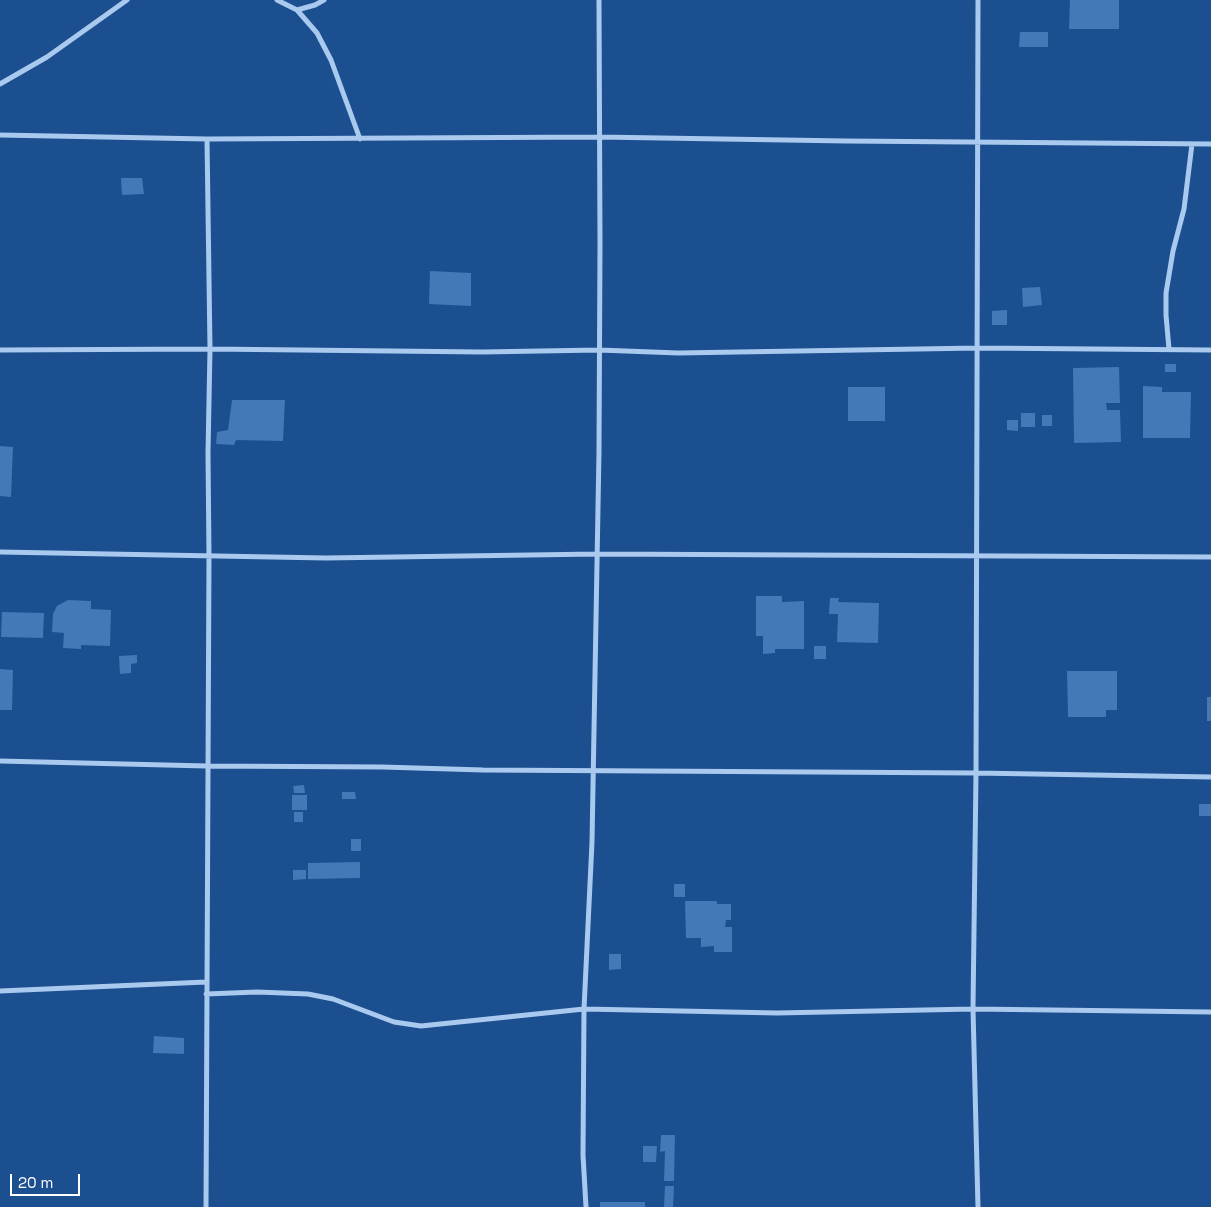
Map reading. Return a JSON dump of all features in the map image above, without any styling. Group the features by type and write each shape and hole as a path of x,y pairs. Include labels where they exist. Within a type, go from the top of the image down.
{"street":[{"path":"0,84 46,56 127,0"},
{"path":"277,0 297,10 317,33 332,60 360,138"},
{"path":"297,10 315,5 324,0"},
{"path":"586,1207 583,1155 584,1009 592,842 597,554 599,0"},
{"path":"978,0 974,1009 978,1207"},
{"path":"0,135 207,139 599,137 846,142 1211,144"},
{"path":"206,1207 208,453 210,349 207,139"},
{"path":"1169,349 1166,293 1173,250 1180,231 1184,209 1192,144"},
{"path":"0,350 210,349 472,352 599,350 687,353 978,348 1211,350"},
{"path":"0,552 326,558 597,554 1211,557"},
{"path":"0,761 207,766 1211,777"},
{"path":"0,991 206,982"},
{"path":"206,994 257,992 308,994 333,1000 394,1022 421,1026 584,1009 777,1013 974,1009 1211,1012"}],"building":[{"path":"1070,0 1119,0 1119,29 1069,29"},
{"path":"1020,32 1048,32 1048,47 1019,47"},
{"path":"121,178 142,178 144,194 122,195"},
{"path":"430,271 471,273 471,306 429,304"},
{"path":"1040,287 1042,305 1023,307 1022,288"},
{"path":"1007,310 1007,325 992,325 992,311"},
{"path":"1165,364 1176,364 1176,372 1165,372"},
{"path":"1119,367 1120,403 1106,403 1107,410 1120,410 1121,442 1074,443 1073,368"},
{"path":"1143,386 1162,387 1162,392 1191,392 1190,438 1143,438"},
{"path":"848,387 885,387 885,421 848,421"},
{"path":"232,400 285,400 283,441 236,440 234,445 216,444 217,432 228,430"},
{"path":"1021,413 1035,413 1035,427 1021,427"},
{"path":"1042,415 1052,415 1052,426 1042,426"},
{"path":"1007,420 1018,420 1018,431 1007,430"},
{"path":"0,446 13,447 11,497 0,496"},
{"path":"756,596 782,596 782,602 804,601 804,649 775,649 775,653 763,654 763,636 756,636"},
{"path":"830,598 839,598 838,602 879,603 878,643 837,642 838,614 829,614"},
{"path":"68,600 91,601 91,609 111,610 110,646 81,645 81,649 63,648 64,633 52,632 53,614 57,606"},
{"path":"2,612 44,613 43,638 1,637"},
{"path":"814,646 826,646 826,659 814,659"},
{"path":"137,655 137,663 131,664 131,673 120,674 119,656"},
{"path":"0,669 13,670 12,710 0,710"},
{"path":"1067,671 1117,671 1117,710 1106,710 1106,717 1068,717"},
{"path":"1207,697 1211,697 1211,721 1207,721"},
{"path":"304,785 305,793 294,793 293,786"},
{"path":"342,792 355,792 356,799 342,799"},
{"path":"292,795 307,795 307,810 292,810"},
{"path":"1199,804 1211,804 1211,816 1199,816"},
{"path":"294,812 303,812 303,822 294,822"},
{"path":"351,839 361,839 361,851 351,851"},
{"path":"360,862 360,878 308,879 308,863"},
{"path":"293,870 306,870 306,879 293,880"},
{"path":"674,884 685,884 685,897 674,897"},
{"path":"685,901 717,901 717,904 731,904 731,920 726,920 725,927 732,927 732,952 714,952 714,946 701,947 701,938 686,938"},
{"path":"609,954 621,954 621,969 609,970"},
{"path":"154,1036 184,1038 184,1054 153,1053"},
{"path":"661,1135 675,1135 674,1181 664,1181 665,1151 660,1152"},
{"path":"643,1146 657,1146 656,1162 643,1162"},
{"path":"665,1186 674,1186 673,1207 664,1207"},
{"path":"600,1202 645,1202 645,1207 600,1207"}]}
